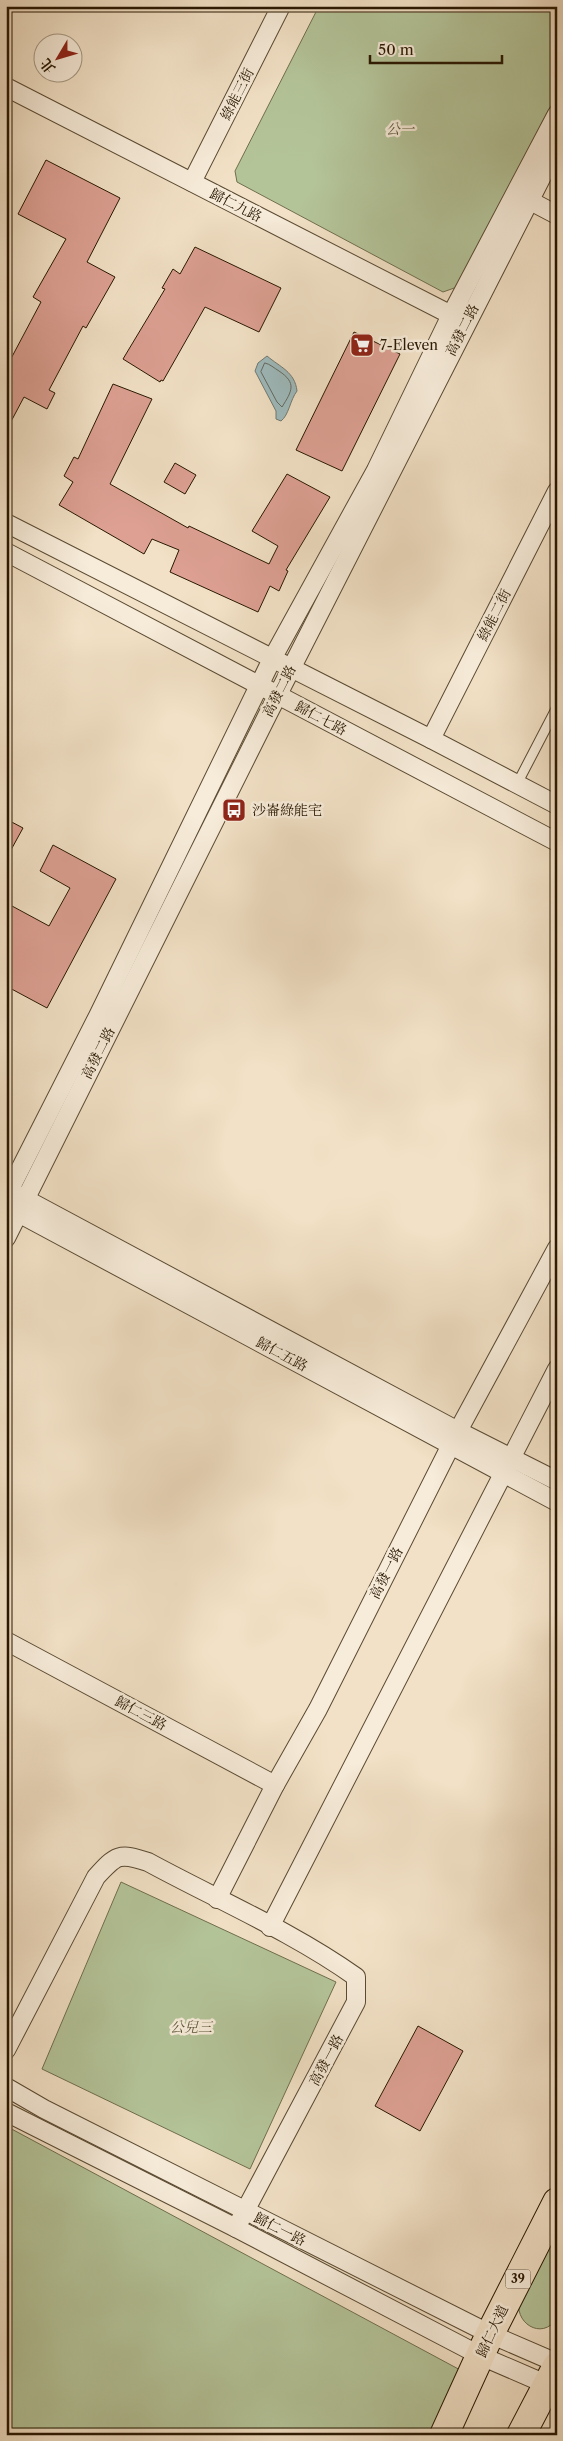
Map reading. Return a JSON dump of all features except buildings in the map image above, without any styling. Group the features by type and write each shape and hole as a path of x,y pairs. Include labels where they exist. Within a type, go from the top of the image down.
{"main road":[{"name":"歸仁大道","path":"444,2435 485,2345 557,2202"},
{"path":"521,2435 554,2375"}],"street":[{"name":"綠能三街","path":"192,182 281,6"},
{"name":"歸仁九路","path":"6,87 458,319"},
{"name":"高發二路","path":"6,1238 12,1199 98,1016 272,659 458,319 521,197 552,150 557,114"},
{"path":"521,197 557,215"},
{"name":"高發二路","path":"12,1199 291,669 458,319"},
{"name":"綠能二街","path":"431,739 557,491"},
{"path":"6,523 557,805"},
{"name":"歸仁七路","path":"6,552 557,842"},
{"name":"歸仁五路","path":"12,1199 454,1438 502,1474 557,1502"},
{"name":"高發一路","path":"217,1899 275,1785 318,1709 454,1438 557,1248"},
{"path":"270,1926 557,1369"},
{"name":"歸仁五路","path":"454,1438 511,1458 557,1481"},
{"name":"歸仁三路","path":"6,1641 275,1785"},
{"name":"高發一路","path":"6,2050 96,1877 113,1858 126,1855 148,1862 270,1926 339,1965 356,1977 356,2002 236,2228"},
{"name":"歸仁一路","path":"6,2087 44,2110 246,2211 485,2345 554,2375"},
{"name":"歸仁一路","path":"6,2112 236,2228 485,2345 554,2375"}],"lane":[{"path":"517,784 557,707"}],"green space":[{"name":"公一","path":"319,6 557,6 557,94 457,287 443,292 237,182 235,171"},
{"name":"公兒三","path":"121,1882 336,1982 250,2169 42,2069"},
{"path":"6,2126 477,2379 451,2435 6,2435"},
{"path":"557,2225 557,2318 551,2325 537,2329 530,2326 520,2315 520,2298 532,2270"}],"water":[{"path":"267,356 290,374 296,384 297,391 286,415 281,421 276,419 276,411 255,371 258,363"}],"place":[{"name":"7-Eleven","path":"362,345"},
{"name":"沙崙綠能宅","path":"234,810"}]}
